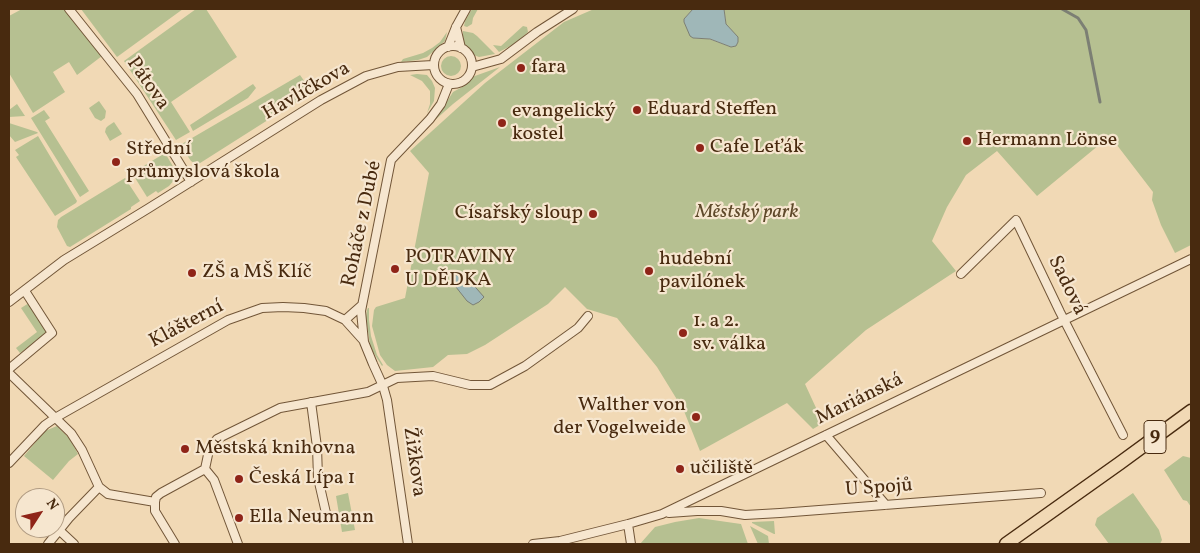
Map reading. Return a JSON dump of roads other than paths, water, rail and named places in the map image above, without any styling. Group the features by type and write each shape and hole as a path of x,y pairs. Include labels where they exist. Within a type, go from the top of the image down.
{"main road":[{"name":"9","path":"1006,544 1191,411"}],"street":[{"name":"Pátova","path":"69,9 137,94 191,182"},
{"path":"448,47 466,9"},
{"path":"472,67 501,59 537,32 573,9"},
{"path":"456,27 461,48"},
{"path":"455,46 461,48 470,57 472,67 470,74 464,81 458,84 448,84 438,78 433,65 440,50 455,46"},
{"name":"Havlíčkova","path":"9,302 64,260 321,100 366,76 398,67 433,65"},
{"name":"Roháče z Dubé","path":"383,386 364,342 361,311 392,160 430,119 441,104 448,84"},
{"name":"Sadová","path":"961,274 1016,220 1122,434"},
{"name":"Mariánská","path":"533,544 560,541 662,514 1191,258"},
{"path":"28,288 52,333 9,371 71,433 82,450 99,487 108,494 154,502"},
{"path":"345,320 362,305"},
{"name":"Klášterní","path":"9,463 45,425 55,418 220,324 262,308 283,307 326,311 345,320 364,342"},
{"path":"175,544 155,512 154,502 156,497 204,469 209,450 217,439 280,408 368,392 397,378 433,376 470,385 490,385 525,366 578,328 588,316"},
{"name":"Žižkova","path":"383,386 392,426 408,544"},
{"path":"311,402 317,447 318,478 326,513"},
{"path":"826,435 886,505"},
{"path":"204,469 214,480 238,544"},
{"path":"65,523 99,487"},
{"name":"U Spojů","path":"662,514 697,511 745,515 1041,493"},
{"path":"628,524 631,544"}],"water":[{"path":"693,9 724,9 726,24 738,37 736,46 731,47 710,39 693,38 690,36 684,19"},
{"path":"462,272 484,297 473,305 467,301 452,282 453,277"}],"waterway":[{"path":"1062,9 1078,18 1086,30 1100,102"}],"place":[{"name":"fara","path":"521,68"},
{"name":"Eduard Steffen","path":"637,110"},
{"name":"evangelický kostel","path":"502,123"},
{"name":"Hermann Lönse","path":"967,141"},
{"name":"Cafe Leťák","path":"700,148"},
{"name":"Střední průmyslová škola","path":"116,162"},
{"name":"Císařský sloup","path":"593,214"},
{"name":"POTRAVINY U DĚDKA","path":"395,269"},
{"name":"hudební pavilónek","path":"649,271"},
{"name":"ZŠ a MŠ Klíč","path":"192,273"},
{"name":"1. a 2. sv. válka","path":"683,333"},
{"name":"Walther von der Vogelweide","path":"696,417"},
{"name":"Městská knihovna","path":"185,449"},
{"name":"učiliště","path":"680,469"},
{"name":"Česká Lípa 1","path":"239,479"},
{"name":"Ella Neumann","path":"239,518"}],"park label":[{"name":"Městský park","path":"747,213"}]}
